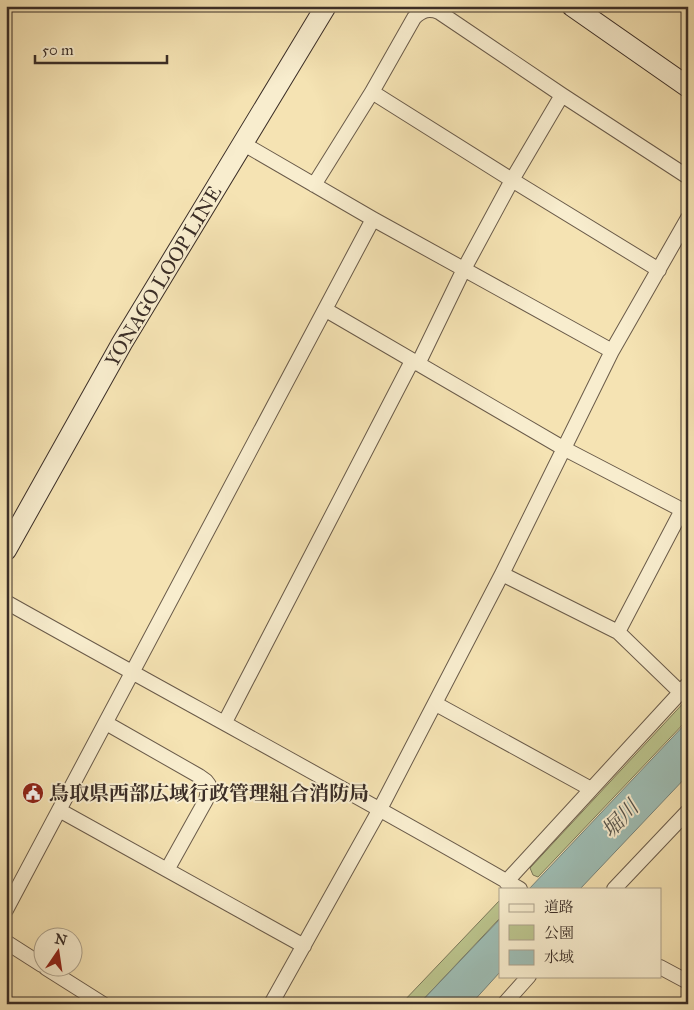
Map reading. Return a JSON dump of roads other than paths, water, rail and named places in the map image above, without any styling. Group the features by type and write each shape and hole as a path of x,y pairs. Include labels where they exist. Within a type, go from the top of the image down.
{"main road":[{"name":"YONAGO LOOP LINE","path":"6,550 122,343 326,6"},
{"path":"572,6 688,87"}],"street":[{"path":"314,185 372,92 414,18 421,12 431,9 439,12 688,177"},
{"path":"372,92 659,270"},
{"path":"225,722 464,269 512,180 562,95"},
{"path":"242,143 373,219 612,351"},
{"path":"271,1004 380,809 436,704 612,351 688,218"},
{"path":"6,910 373,219"},
{"path":"326,310 563,448 685,511 618,632"},
{"path":"6,602 225,722 514,885 592,789 684,688 618,632 502,574"},
{"path":"436,704 592,789"},
{"path":"106,723 199,776 209,785 206,800 167,870"},
{"path":"59,810 304,946"},
{"path":"615,888 688,811"},
{"path":"6,942 32,959"},
{"path":"662,968 688,982"},
{"path":"62,978 103,1004"},
{"path":"504,1004 527,978"}],"water":[{"name":"堀川","path":"688,721 688,775 581,888 530,888"},
{"path":"499,920 499,973 471,1004 419,1004"}],"place":[{"name":"鳥取県西部広域行政管理組合消防局","path":"33,793"}]}
